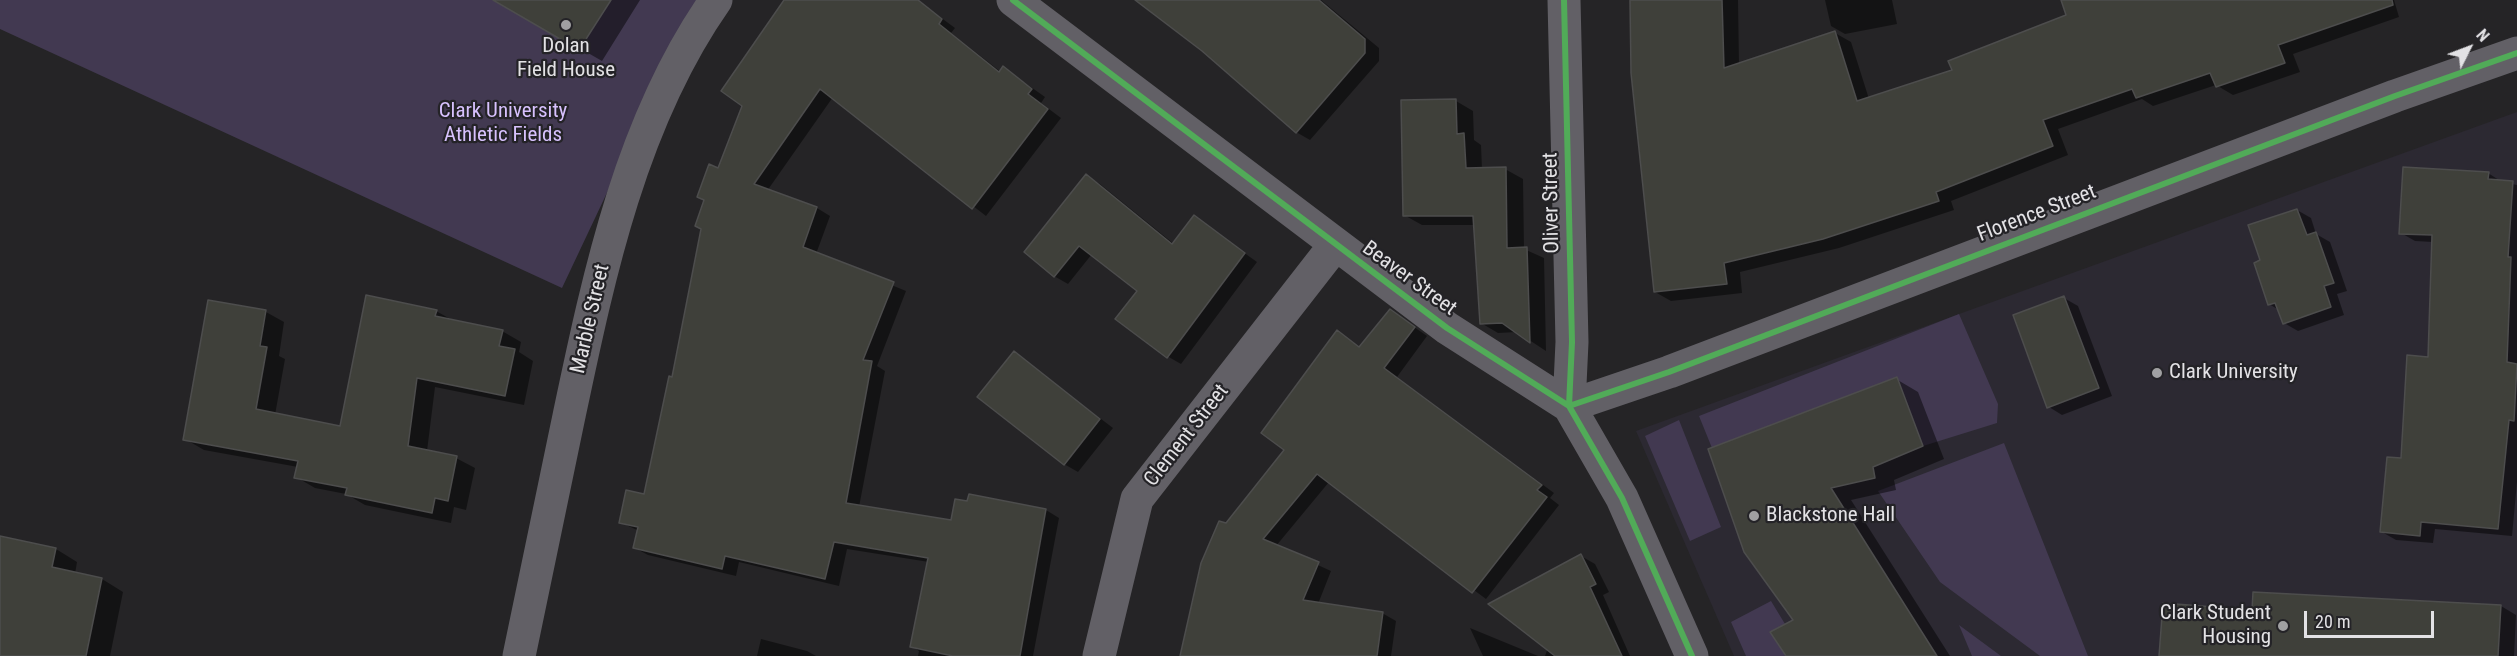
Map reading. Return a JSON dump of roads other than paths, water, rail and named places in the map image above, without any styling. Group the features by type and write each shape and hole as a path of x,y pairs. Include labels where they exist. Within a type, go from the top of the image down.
{"street":[{"name":"Marble Street","path":"519,656 594,294 649,126 691,35 716,0"},
{"name":"Beaver Street","path":"1013,0 1447,328 1569,406 1622,498 1692,656"},
{"name":"Oliver Street","path":"1564,0 1571,330 1569,406"},
{"name":"Florence Street","path":"1569,406 1669,372 2373,104 2517,53"},
{"name":"Clement Street","path":"1099,656 1137,499 1335,245"}],"place":[{"name":"Dolan Field House","path":"566,25"},
{"name":"Clark University","path":"2157,373"},
{"name":"Blackstone Hall","path":"1754,516"},
{"name":"Clark Student Housing","path":"2283,626"}],"park label":[{"name":"Clark University Athletic Fields","path":"503,124"}]}
